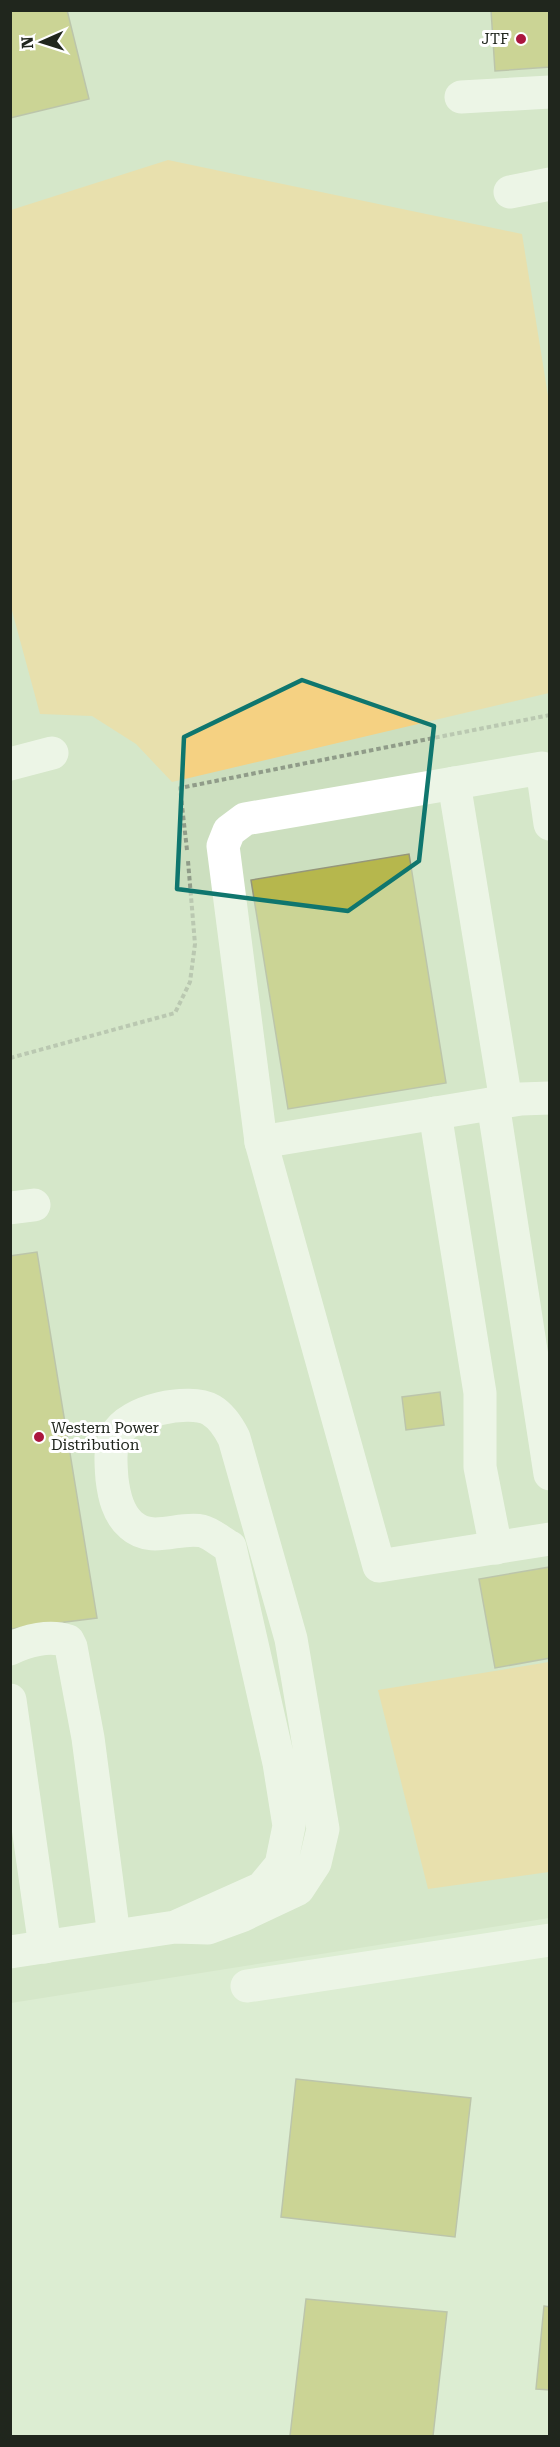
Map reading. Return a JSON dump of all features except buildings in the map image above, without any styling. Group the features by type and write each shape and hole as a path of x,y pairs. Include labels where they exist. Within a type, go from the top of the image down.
{"street":[{"path":"461,97 549,92"},
{"path":"510,192 549,183"},
{"path":"10,764 52,753"},
{"path":"549,824 542,768 245,819 229,831 223,846 261,1142 379,1566 549,1539"},
{"path":"454,783 500,1102 549,1474"},
{"path":"261,1142 500,1102 549,1098"},
{"path":"435,1113 480,1393 480,1467 496,1548"},
{"path":"10,1952 175,1927 208,1928 241,1916 298,1889 315,1863 323,1829 291,1639 241,1457 229,1429 213,1411 201,1406 154,1409 128,1420 116,1434 111,1447 113,1487 118,1506 132,1527 156,1534 202,1531 230,1547 279,1763 289,1826 280,1865 262,1888 175,1927"},
{"path":"10,1648 51,1638 68,1641 71,1647 88,1738 114,1936"},
{"path":"10,1700 45,1947"},
{"path":"247,1986 549,1940"}],"highlighted area":[{"path":"302,680 434,726 419,861 348,911 177,889 184,737"}],"shaded area":[{"path":"11,11 549,11 549,1918 11,2003"},
{"path":"168,160 522,234 549,402 549,693 172,782 136,744 92,716 40,714 11,607 11,210"},
{"path":"549,1662 549,1872 428,1889 378,1690"}],"place":[{"name":"JTF","path":"521,39"},
{"name":"Western Power Distribution","path":"39,1437"}]}
